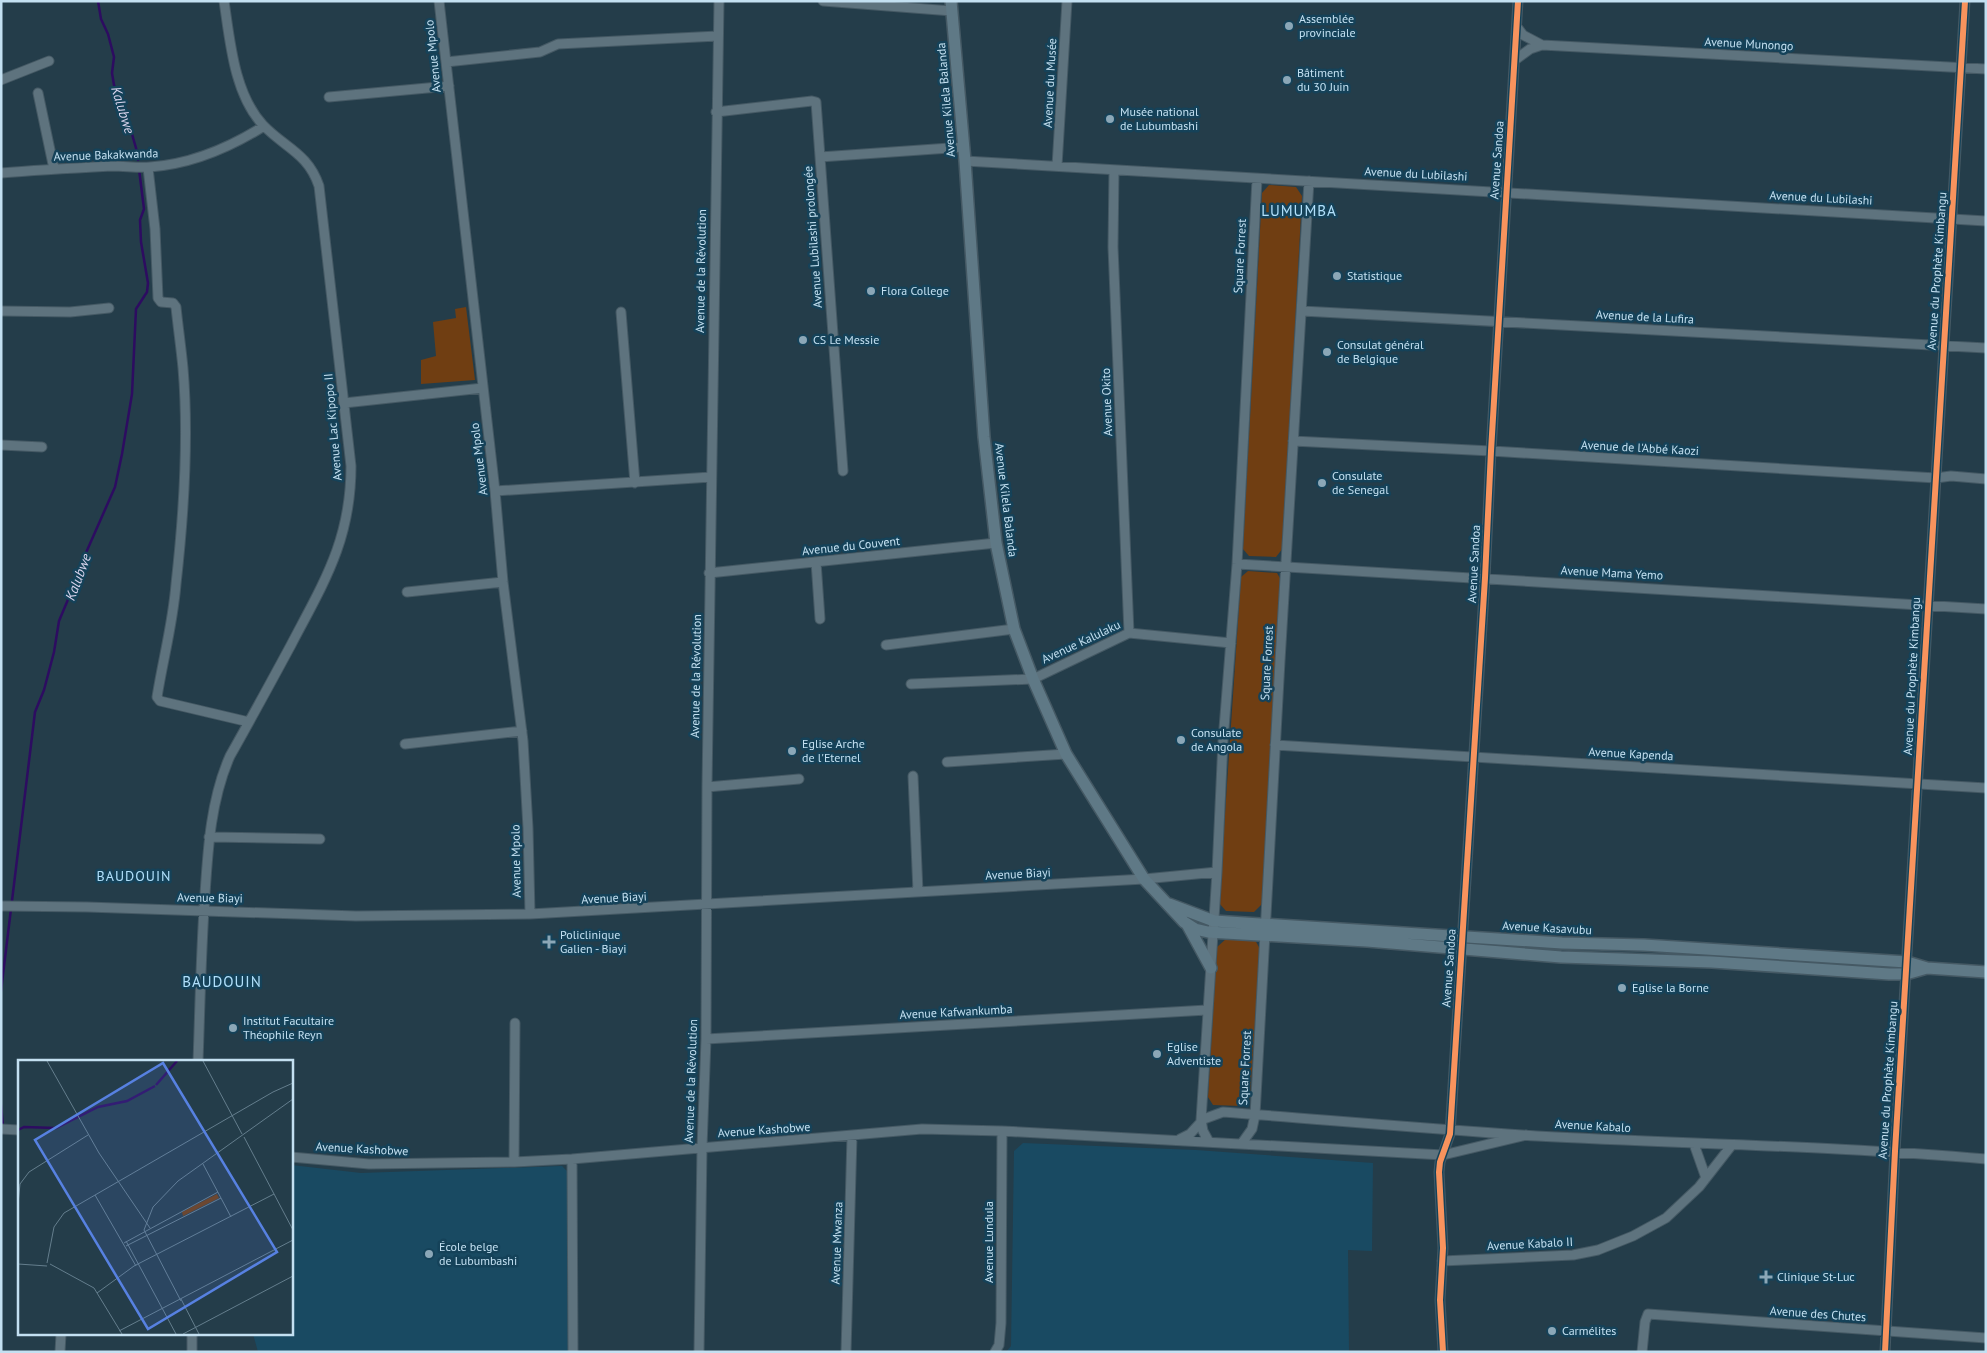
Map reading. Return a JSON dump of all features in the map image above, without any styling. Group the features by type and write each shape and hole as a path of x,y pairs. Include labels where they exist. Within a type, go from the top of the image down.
{"main road":[{"name":"Avenue Kilela Balanda","path":"951,6 965,161 984,437 996,543 1014,629 1066,754 1144,879 1187,924 1202,930 1214,927"},
{"name":"Avenue Kasavubu","path":"1168,904 1214,927 1462,942 1728,950 1907,962 1927,968 1986,972"},
{"path":"1187,924 1211,968"},
{"name":"Avenue Kasavubu","path":"1462,942 1561,957 1712,962 1906,974 1927,968"}],"street":[{"name":"Avenue Lac Kipopo II","path":"198,1060 209,837 221,779 230,756 327,577 340,546 351,485 351,466 319,186 316,175 303,157 264,126 248,102 237,76 230,48 224,1"},
{"name":"Avenue Mpolo","path":"439,1 495,491 503,582 522,731 528,828 530,914"},
{"name":"Avenue de la Révolution","path":"700,1352 702,1147 706,1039 709,573 719,1"},
{"path":"823,1 951,6"},
{"name":"Avenue du Musée","path":"1057,166 1067,1"},
{"name":"Avenue Sandoa","path":"1442,1261 1440,1172 1450,1129 1485,578 1518,1"},
{"name":"Avenue du Prophète Kimbangu","path":"1885,1352 1895,1151 1965,1"},
{"name":"Avenue Munongo","path":"1517,27 1523,35 1542,45 1986,69"},
{"path":"446,62 540,52 558,44 718,36"},
{"path":"1515,60 1530,49 1542,45"},
{"path":"1,80 49,61"},
{"path":"329,98 449,86"},
{"path":"38,93 54,169"},
{"name":"Avenue Lubilashi prolongée","path":"716,112 814,100 816,105 843,471"},
{"name":"Avenue Bakakwanda","path":"1,173 118,166 148,168 184,162 233,146 264,126"},
{"path":"820,157 964,148"},
{"name":"Avenue du Lubilashi","path":"965,161 1986,220"},
{"path":"148,168 158,298 161,302 171,302 176,307 183,368 184,408 182,518 176,586 169,643 157,697 160,701 249,722"},
{"name":"Avenue Okito","path":"1114,170 1114,247 1129,633"},
{"name":"Square Forrest","path":"1209,1142 1201,1121 1214,927 1223,741 1237,564 1257,179"},
{"name":"Square Forrest","path":"1242,1143 1252,1130 1255,1115 1309,181"},
{"path":"1,311 70,312 109,308"},
{"name":"Avenue de la Lufira","path":"1302,311 1986,348"},
{"path":"621,312 635,483"},
{"path":"344,403 483,388"},
{"name":"Avenue de l'Abbé Kaozi","path":"1293,441 1936,478 1951,476 1986,479"},
{"path":"1,445 42,448"},
{"path":"495,491 711,477"},
{"name":"Avenue du Couvent","path":"709,573 996,543"},
{"path":"816,562 820,619"},
{"name":"Avenue Mama Yemo","path":"1237,564 1986,609"},
{"path":"407,592 503,582"},
{"path":"886,644 1014,629"},
{"name":"Avenue Kalulaku","path":"1033,678 1129,633 1231,643"},
{"path":"911,684 1033,678"},
{"path":"405,744 522,731"},
{"name":"Avenue Kapenda","path":"1275,745 1986,788"},
{"path":"948,762 1066,754"},
{"path":"913,776 918,892"},
{"path":"707,787 799,779"},
{"path":"209,837 320,839"},
{"name":"Avenue Biayi","path":"6,906 363,916 530,914 706,906 1144,879 1217,872"},
{"name":"Avenue Kafwankumba","path":"706,1039 1207,1010"},
{"path":"514,1162 515,1023"},
{"name":"Avenue Kabalo","path":"1201,1121 1223,1112 1526,1135 1731,1146 1895,1151 1986,1159"},
{"path":"1178,1140 1190,1134 1201,1121"},
{"path":"3,1129 18,1130"},
{"name":"Avenue Kashobwe","path":"292,1157 369,1164 514,1162 572,1159 922,1129 1002,1131 1209,1142"},
{"name":"Avenue Lundula","path":"995,1352 999,1344 1001,1323 1002,1131"},
{"path":"1209,1142 1443,1155 1526,1135"},
{"name":"Avenue Mwanza","path":"846,1352 852,1136"},
{"path":"1694,1144 1706,1178"},
{"name":"Avenue Kabalo II","path":"1442,1261 1573,1255 1598,1250 1632,1236 1666,1218 1706,1178 1731,1146"},
{"path":"572,1159 573,1352"},
{"path":"1442,1261 1440,1307 1443,1352"},
{"name":"Avenue des Chutes","path":"1642,1352 1645,1322 1648,1314 1986,1338"},
{"path":"60,1352 61,1336"},
{"path":"192,1336 192,1352"}],"shaded area":[{"path":"1269,185 1296,187 1302,196 1283,548 1276,557 1249,556 1243,549 1262,193"},
{"path":"466,307 475,380 421,384 421,360 436,356 433,322 456,318 455,309"},
{"path":"1248,571 1277,573 1281,580 1262,904 1254,912 1226,911 1219,903 1241,577"},
{"path":"1226,939 1255,940 1260,949 1250,1098 1241,1106 1213,1105 1208,1097 1217,947"},
{"path":"1023,1143 1196,1150 1373,1163 1372,1251 1348,1250 1349,1352 1006,1352 1011,1346 1014,1151"},
{"name":"École belge de Lubumbashi","path":"292,1165 361,1173 562,1166 567,1171 568,1352 258,1352 254,1336 292,1336"}],"waterway":[{"name":"Kalubwe","path":"98,1 101,19 108,34 114,57 112,73 114,85 123,103 138,160"},
{"name":"Kalubwe","path":"1,991 35,712 44,690 54,652 59,621 72,590 79,582 85,555 115,487 122,454 132,394 136,309 147,292 148,283 141,242 140,220 144,209 139,169"},
{"name":"Kalubwe","path":"1,1105 3,1126"}],"cycle path":[{"path":"1443,1352 1440,1300 1443,1248 1439,1172 1440,1162 1450,1134 1485,578 1518,1"},
{"path":"1885,1352 1895,1151 1965,1"}],"place":[{"name":"Assemblée provinciale","path":"1289,26"},
{"name":"Bâtiment du 30 Juin","path":"1287,80"},
{"name":"Musée national de Lubumbashi","path":"1110,119"},
{"name":"Statistique","path":"1337,276"},
{"name":"Flora College","path":"871,291"},
{"name":"CS Le Messie","path":"803,340"},
{"name":"Consulat général de Belgique","path":"1327,352"},
{"name":"Consulate de Senegal","path":"1322,483"},
{"name":"Consulate de Angola","path":"1181,740"},
{"name":"Eglise Arche de l'Eternel","path":"792,751"},
{"name":"Policlinique Galien - Biayi","path":"549,942"},
{"name":"Eglise la Borne","path":"1622,988"},
{"name":"Institut Facultaire Théophile Reyn","path":"233,1028"},
{"name":"Eglise Adventiste","path":"1157,1054"},
{"name":"École belge de Lubumbashi","path":"429,1254"},
{"name":"Clinique St-Luc","path":"1766,1277"},
{"name":"Carmélites","path":"1552,1331"}],"district":[{"name":"LUMUMBA","path":"1299,211"},
{"name":"BAUDOUIN","path":"134,876"},
{"name":"BAUDOUIN","path":"222,982"}]}
